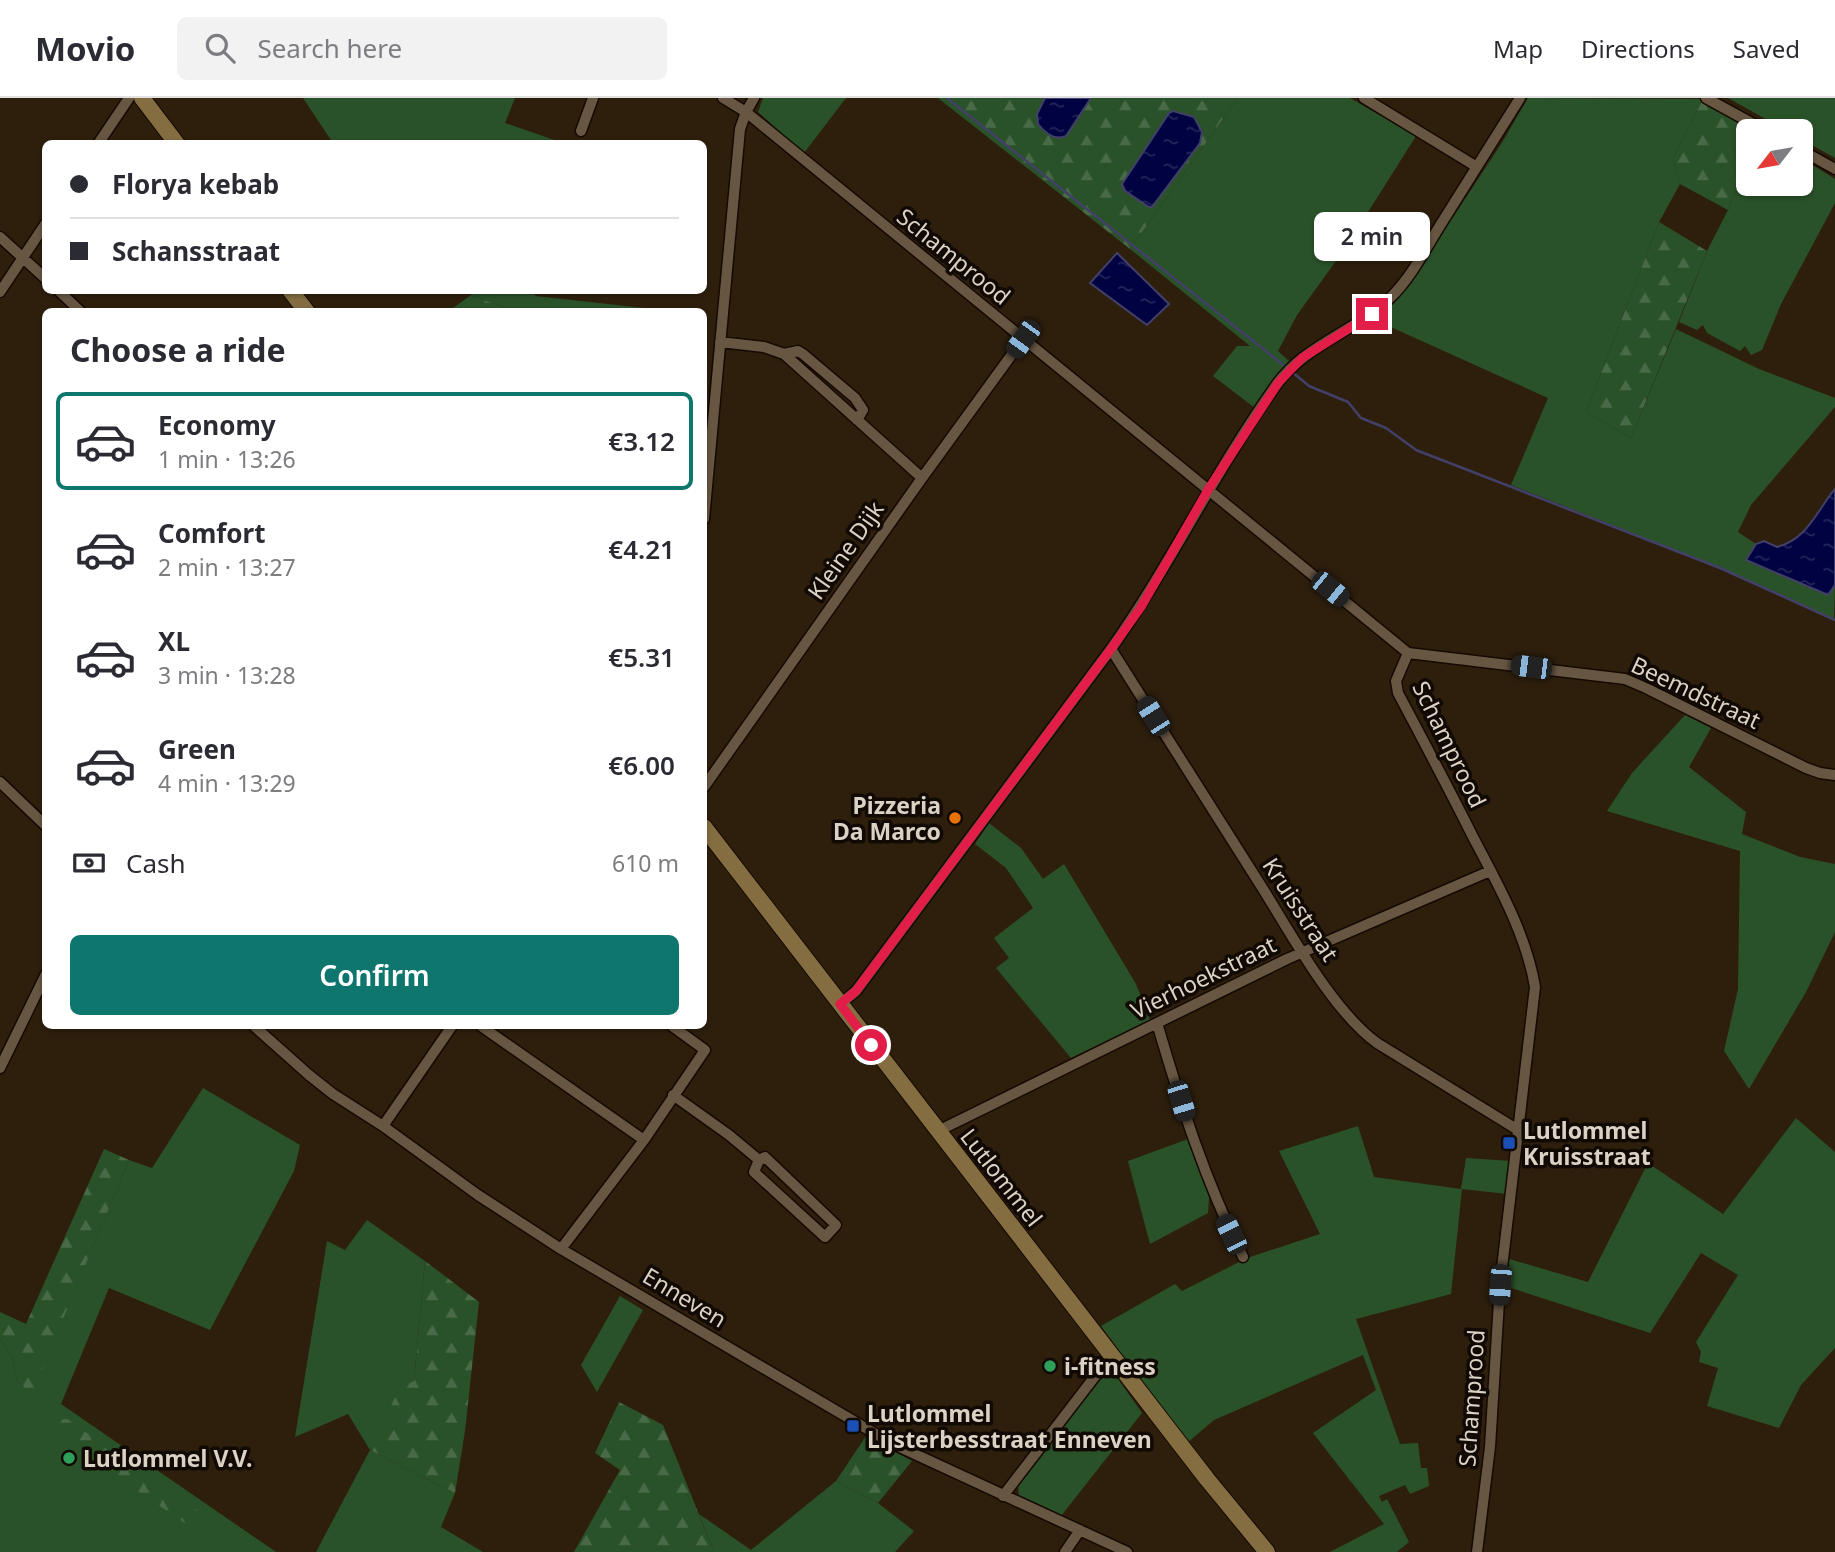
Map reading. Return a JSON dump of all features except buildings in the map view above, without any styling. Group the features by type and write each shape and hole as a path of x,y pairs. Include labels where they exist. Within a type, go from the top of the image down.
{"main road":[{"path":"142,98 174,140"},
{"name":"Lutlommel","path":"707,831 1115,1361 1267,1552"}],"street":[{"path":"101,140 129,98"},
{"path":"581,131 593,98"},
{"name":"Schamprood","path":"723,98 746,112 1408,653 1396,681 1398,693 1490,870 1523,942 1535,987 1500,1285 1490,1447 1477,1552"},
{"path":"707,486 740,129 754,98"},
{"path":"1364,98 1477,167"},
{"path":"840,1004 856,991 1141,607 1208,490 1290,369 1372,314 1391,297 1419,259 1520,98"},
{"path":"1706,98 1744,119"},
{"path":"1813,157 1835,169"},
{"path":"0,292 42,229"},
{"path":"0,237 42,275"},
{"path":"62,294 77,308"},
{"name":"Kleine Dijk","path":"707,783 1023,339"},
{"path":"720,342 764,347 784,354 922,478"},
{"name":"Kruisstraat","path":"1111,649 1303,953 1361,1032 1518,1130"},
{"name":"Beemdstraat","path":"1408,653 1625,679 1806,768 1835,775"},
{"path":"0,782 42,822"},
{"name":"Vierhoekstraat","path":"938,1131 1303,953 1490,870"},
{"path":"1,1063 42,982"},
{"path":"1157,1023 1212,1193 1243,1257"},
{"name":"Enneven","path":"257,1029 317,1082 478,1195 561,1249 891,1443 1127,1552"},
{"path":"383,1126 450,1029"},
{"path":"485,1029 644,1140"},
{"path":"561,1249 644,1140 705,1050 676,1029"},
{"path":"673,1095 759,1160"},
{"path":"765,1157 836,1225 825,1237 754,1172 759,1160 765,1157"},
{"path":"1003,1496 1096,1375 1115,1361"},
{"path":"1065,1552 1080,1530"}],"green space":[{"path":"303,98 515,98 505,123 554,140 331,140"},
{"path":"763,98 846,98 804,153 758,112"},
{"path":"938,98 1238,98 1130,249"},
{"path":"1238,98 1350,98 1416,136 1346,247 1297,315 1278,351 1290,362 1255,408 1213,376 1237,346 1250,346 1130,249"},
{"path":"1528,98 1703,99 1673,159 1680,184 1659,222 1586,412 1631,438 1676,329 1759,369 1835,398 1835,407 1751,505 1738,532 1756,544 1746,560 1828,595 1835,585 1834,619 1720,568 1511,485 1548,398 1373,319 1393,304 1406,289"},
{"path":"1728,98 1835,98 1835,158 1813,146 1813,119 1766,119"},
{"path":"1703,99 1737,119 1736,190 1728,210 1680,184 1673,159"},
{"path":"1813,165 1835,179 1835,203 1781,304 1762,350 1751,355 1745,346 1740,351 1707,333 1703,325 1697,330 1679,322 1707,251 1736,190 1736,196 1813,196"},
{"path":"1659,222 1707,251 1631,438 1586,412"},
{"path":"534,294 644,308 504,308 471,295"},
{"path":"471,295 504,308 453,308"},
{"path":"1685,715 1711,728 1689,767 1746,812 1742,834 1800,857 1835,864 1835,932 1806,992 1749,1089 1724,1051 1738,989 1740,851 1607,811 1632,773"},
{"path":"989,823 1021,848 1043,879 1064,864 1136,984 1150,1020 1071,1058 996,968 1009,958 994,938 1033,908 1006,868 975,844"},
{"path":"203,1088 300,1145 294,1171 210,1330 109,1288 61,1404 276,1552 0,1552 0,1339 12,1356 17,1381 32,1393 129,1160 152,1168"},
{"path":"1796,1118 1835,1152 1835,1348 1801,1385 1779,1428 1707,1406 1718,1368 1699,1362 1701,1352 1696,1342 1738,1275 1701,1253 1650,1333 1505,1286 1509,1259 1588,1282 1648,1163 1723,1214"},
{"path":"1358,1126 1374,1177 1461,1189 1466,1158 1511,1161 1507,1194 1462,1189 1451,1294 1356,1319 1400,1444 1418,1443 1421,1468 1427,1468 1429,1486 1410,1494 1405,1485 1379,1496 1382,1502 1387,1499 1409,1542 1397,1552 1330,1552 1384,1524 1313,1433 1376,1390 1363,1355 1214,1420 1187,1443 1101,1326 1175,1284 1182,1291 1247,1258 1320,1234 1279,1151"},
{"path":"1188,1139 1209,1197 1208,1213 1150,1244 1128,1161"},
{"path":"104,1149 129,1160 32,1394 17,1381 12,1356 0,1339 0,1312 26,1324"},
{"path":"367,1220 425,1261 414,1381 370,1450 348,1414 295,1437 327,1241 345,1250"},
{"path":"425,1261 479,1302 465,1431 455,1493 370,1450 399,1389 414,1381"},
{"path":"620,1296 643,1310 597,1392 581,1365"},
{"path":"1105,1375 1118,1379 1142,1413 1061,1516 1019,1498 1018,1485 1099,1379"},
{"path":"619,1402 663,1425 714,1552 574,1552 620,1470 595,1453"},
{"path":"67,1419 143,1473 133,1488 44,1421"},
{"path":"866,1436 912,1461 878,1503 836,1481"},
{"path":"370,1450 455,1493 441,1527 483,1552 316,1552"},
{"path":"148,1476 214,1522 204,1536 138,1491"},
{"path":"836,1481 878,1503 914,1531 895,1552 714,1552 699,1514 751,1550"}],"water":[{"path":"1045,98 1091,98 1066,136 1058,138 1047,133 1038,124 1037,114"},
{"path":"1173,111 1194,117 1202,132 1200,143 1152,207 1149,207 1125,191 1122,184 1169,113"},
{"path":"1117,253 1169,304 1147,325 1090,283"},
{"path":"1835,489 1835,585 1828,595 1746,560 1756,544 1764,541 1777,547 1797,538"}],"waterway":[{"path":"947,98 1286,367"},
{"path":"1291,371 1309,386 1348,402 1361,418 1386,428 1416,450 1720,568 1835,620"}],"place":[{"name":"Pizzeria Da Marco","path":"955,818"},
{"name":"Lutlommel Kruisstraat","path":"1509,1143"},
{"name":"i-fitness","path":"1050,1366"},
{"name":"Lutlommel Lijsterbesstraat Enneven","path":"853,1426"},
{"name":"Lutlommel V.V.","path":"69,1458"}],"route":[{"path":"871,1045 840,1004 856,991 1141,607 1208,490 1278,383 1302,358 1372,314"}]}
